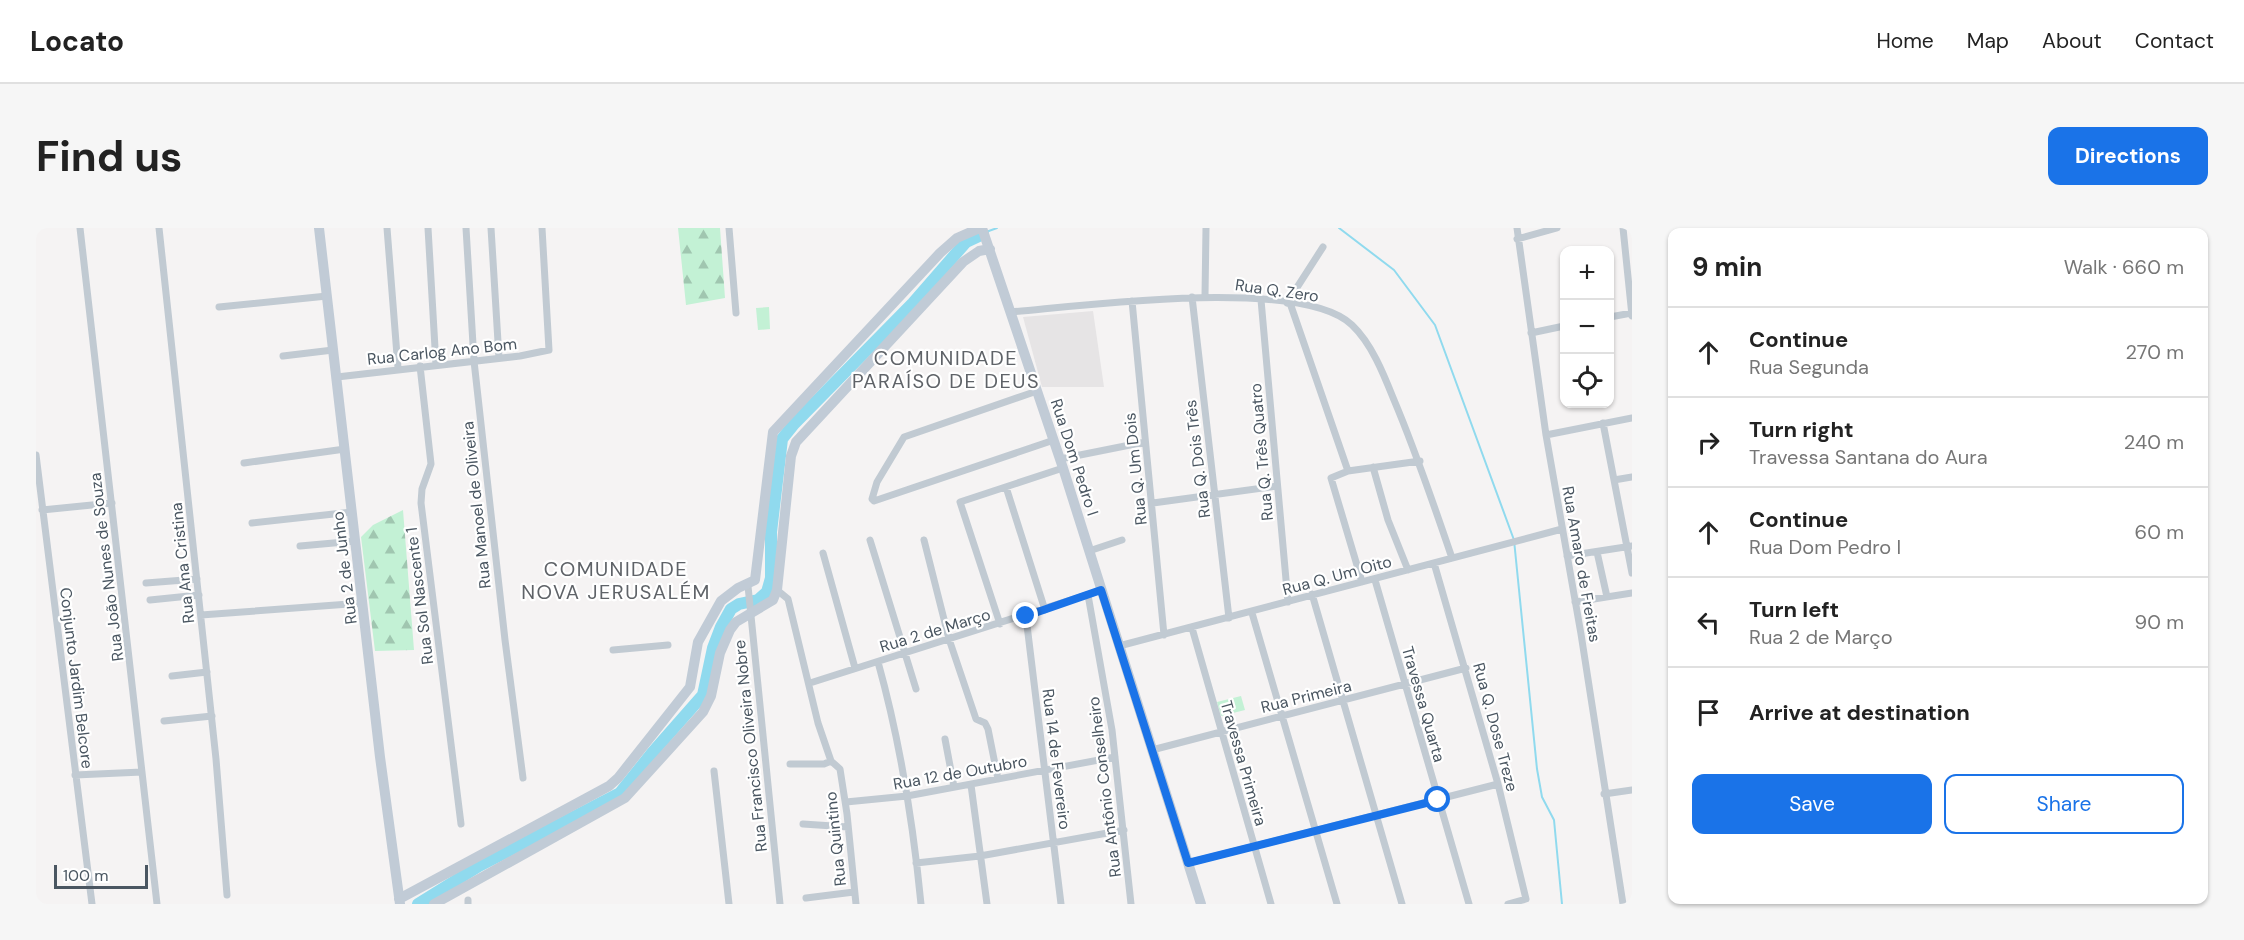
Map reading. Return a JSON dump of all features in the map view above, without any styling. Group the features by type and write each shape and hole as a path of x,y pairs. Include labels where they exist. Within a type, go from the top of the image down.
{"street":[{"name":"Rua João Nunes de Souza","path":"80,228 157,904"},
{"name":"Rua Ana Cristina","path":"159,228 212,716 227,895"},
{"name":"Rua 2 de Junho","path":"319,228 400,902"},
{"path":"387,228 398,368"},
{"path":"428,228 436,365"},
{"name":"Rua Manoel de Oliveira","path":"466,228 474,361 523,778"},
{"path":"491,228 499,358"},
{"name":"Rua Carlog Ano Bom","path":"337,377 398,368 520,357 550,349 542,228"},
{"path":"729,228 736,312"},
{"path":"400,902 609,786 618,777 690,687 698,642 721,601 738,588 755,580 773,432 940,254 957,238 982,228"},
{"name":"Rua Dom Pedro I","path":"982,228 1062,464 1201,904"},
{"path":"1205,296 1206,228"},
{"name":"Rua Amaro de Freitas","path":"1517,228 1546,435 1623,904"},
{"path":"1517,239 1557,228"},
{"path":"1614,316 1632,314 1623,228"},
{"path":"434,904 625,798 703,712 711,696 725,640 736,622 750,610 772,600 777,590 791,456 796,442 963,262 989,246"},
{"path":"1323,247 1289,303 1348,471"},
{"path":"219,307 327,296"},
{"name":"Rua Q. Zero","path":"1011,312 1205,296 1289,303 1333,313 1354,327 1385,377 1420,461 1452,558"},
{"name":"Rua Q. Dois Três","path":"1192,297 1229,618"},
{"name":"Rua Q. Três Quatro","path":"1261,300 1288,602"},
{"name":"Rua Q. Um Dois","path":"1132,301 1164,635"},
{"path":"1531,333 1560,327"},
{"path":"283,356 333,350"},
{"name":"Rua Sol Nascente 1","path":"420,366 430,464 422,489 421,503 461,824"},
{"path":"1037,391 904,437 877,482 872,494 874,501 1054,440"},
{"path":"1546,435 1632,418"},
{"path":"1603,423 1629,546 1632,573"},
{"path":"1000,624 960,502 1006,487 1062,464 1145,442"},
{"path":"244,463 345,449"},
{"name":"Conjunto Jardim Belcore","path":"36,455 92,904"},
{"path":"1362,582 1330,484 1335,475 1348,471 1420,461"},
{"path":"1372,467 1388,520 1408,570"},
{"path":"1614,480 1632,477"},
{"path":"1153,502 1277,486"},
{"path":"1006,487 1045,610"},
{"path":"42,510 112,503"},
{"path":"252,523 352,512"},
{"name":"Rua Q. Um Oito","path":"1119,646 1252,613 1312,594 1375,580 1562,529"},
{"path":"870,540 903,653 916,689"},
{"path":"924,540 949,639 976,719 985,723 988,729 998,779"},
{"path":"1089,551 1122,540"},
{"path":"300,546 356,541"},
{"path":"1567,556 1629,546"},
{"path":"1597,552 1606,597"},
{"path":"823,554 855,668"},
{"name":"Rua Q. Dose Treze","path":"1434,563 1498,784 1526,899 1508,904"},
{"path":"146,583 197,579"},
{"name":"Travessa Quarta","path":"1375,580 1469,904"},
{"name":"Rua Francisco Oliveira Nobre","path":"748,585 780,904"},
{"name":"Rua Quintino","path":"777,590 788,599 818,723 831,761 840,770 846,802 856,904"},
{"name":"Rua 2 de Março","path":"810,683 1045,610 1101,590"},
{"path":"1575,602 1632,593"},
{"path":"1312,594 1402,904"},
{"path":"150,600 199,595"},
{"name":"Rua Antônio Conselheiro","path":"1088,595 1105,682 1131,904"},
{"path":"201,615 363,603"},
{"path":"1252,613 1337,904"},
{"name":"Rua 14 de Fevereiro","path":"1026,616 1061,904"},
{"name":"Travessa Primeira","path":"1192,628 1271,904"},
{"path":"613,650 668,645"},
{"path":"878,662 893,717 908,796 921,904"},
{"name":"Rua Primeira","path":"1152,750 1466,668"},
{"path":"172,676 207,672"},
{"path":"164,722 212,716"},
{"path":"945,739 954,787"},
{"name":"Rua 12 de Outubro","path":"846,802 908,796 1115,757"},
{"path":"790,764 824,764 831,761"},
{"path":"714,771 729,904"},
{"path":"75,775 142,772"},
{"path":"1188,863 1498,784"},
{"path":"971,785 987,904"},
{"path":"1604,794 1632,790"},
{"path":"803,824 848,827"},
{"path":"916,863 980,855 1124,830"},
{"path":"806,898 854,892"}],"shaded area":[{"path":"1093,311 1104,387 1042,387 1023,317"}],"green space":[{"path":"678,228 720,228 725,298 686,305"},
{"path":"769,307 770,329 758,330 756,308"},
{"path":"403,510 414,650 375,651 361,537 373,525"},
{"path":"1241,696 1245,710 1221,716 1217,702"}],"waterway":[{"path":"986,232 997,228"},
{"path":"1339,228 1394,270 1435,325 1514,540 1537,769 1542,797 1554,820 1562,904"},
{"path":"418,904 479,866 620,793 703,695 713,648 731,609 739,604 758,600 767,592 771,578 771,532 782,439 913,303 966,242 983,234"}],"district":[{"name":"COMUNIDADE PARAÍSO DE DEUS","path":"946,370"},
{"name":"COMUNIDADE NOVA JERUSALÉM","path":"616,580"}],"route":[{"path":"1026,616 1101,590 1188,863 1438,800"}]}
